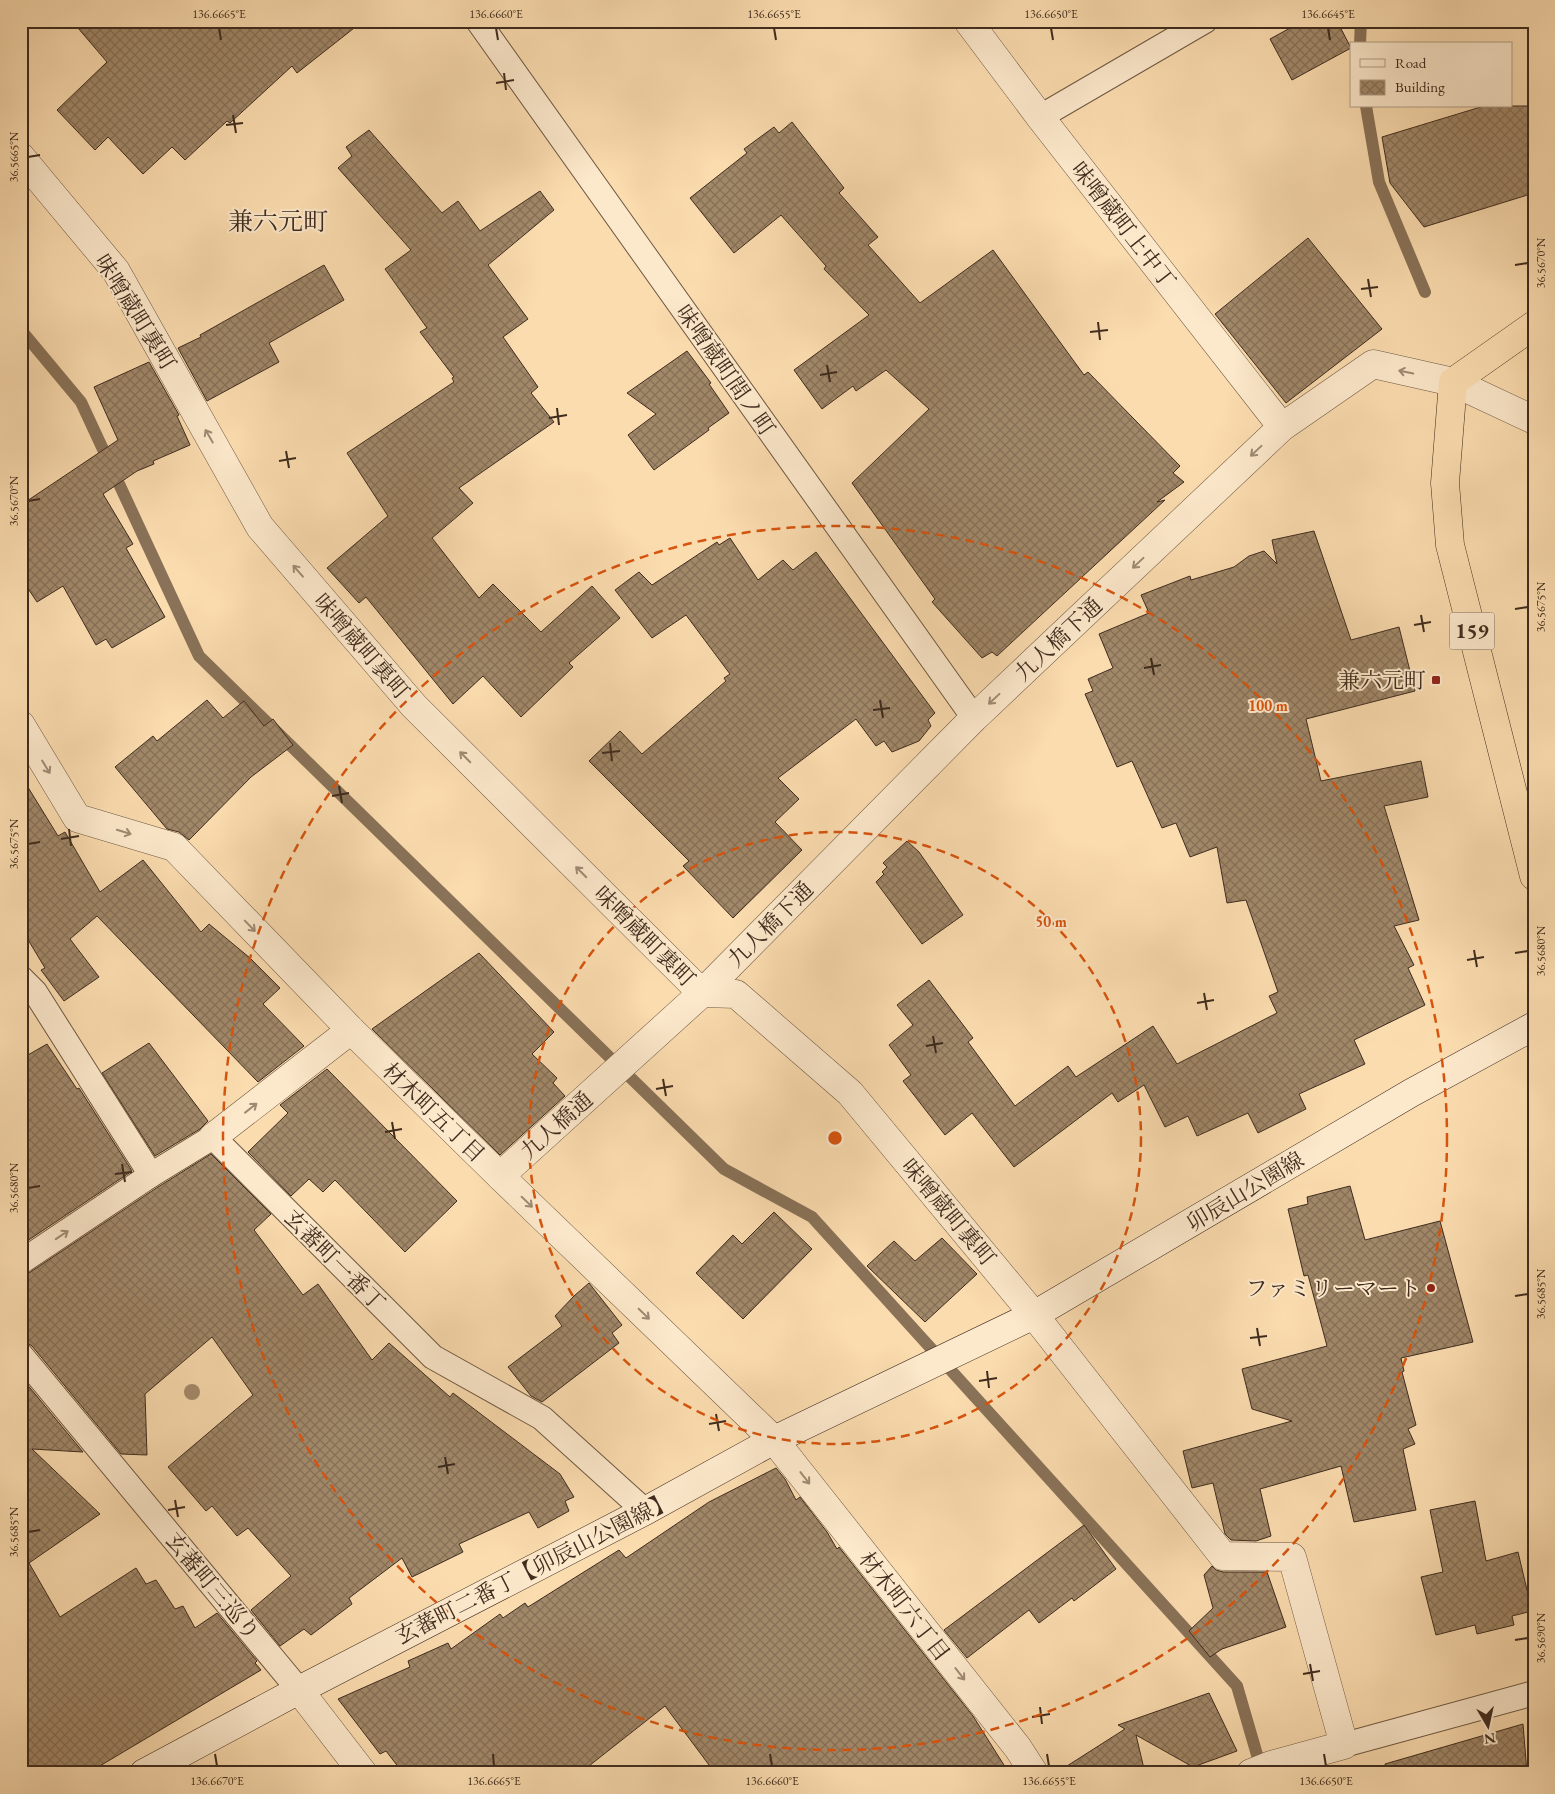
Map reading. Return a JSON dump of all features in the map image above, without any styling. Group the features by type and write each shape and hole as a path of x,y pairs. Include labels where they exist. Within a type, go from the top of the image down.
{"highway":[{"path":"1453,382 1534,325"},
{"name":"159","path":"1453,382 1445,483 1450,545 1534,876"}],"street":[{"name":"味噌蔵町上中丁","path":"968,21 1040,117 1282,427"},
{"name":"味噌蔵町裏町","path":"21,157 116,272 260,527 414,706 702,993 736,994 850,1093 1034,1315 1223,1556 1292,1557 1344,1745"},
{"name":"九人橋下通","path":"634,1054 702,993 974,718 1282,427 1373,364 1453,382 1534,420"},
{"name":"材木町五丁目","path":"21,725 77,818 174,847 351,1030 774,1440"},
{"name":"卯辰山公園線","path":"925,1368 1034,1315 1410,1093 1534,1026"},
{"path":"213,1138 351,1030"},
{"name":"九人橋通","path":"500,1176 634,1054"},
{"name":"玄蕃町二番丁【卯辰山公園線】","path":"144,1773 299,1690 645,1511 774,1440 925,1368"},
{"name":"材木町六丁目","path":"774,1440 1018,1748 1034,1773"},
{"name":"玄蕃町三巡り","path":"299,1690 363,1773"},
{"path":"1261,1769 1344,1745"}],"lane":[{"name":"味噌蔵町間ノ町","path":"478,21 974,718"},
{"path":"1040,117 1205,21"},
{"path":"21,978 35,992 151,1176"},
{"path":"21,1262 151,1176 213,1138"},
{"name":"玄蕃町一番丁","path":"213,1138 433,1357 542,1418 645,1511"},
{"name":"玄蕃町三巡り","path":"21,1355 299,1690"},
{"path":"1344,1745 1534,1693"}],"building":[{"path":"72,21 363,21 297,73 292,66 230,123 227,121 185,160 172,147 143,174 108,137 95,150 57,110 107,62"},
{"path":"1303,21 1337,21 1350,49 1292,80 1270,39"},
{"path":"1534,106 1534,193 1424,227 1390,183 1382,137 1477,108"},
{"path":"792,122 844,188 839,193 878,237 868,245 920,303 993,250 1084,375 1088,372 1180,466 1173,473 1184,482 1157,502 1165,500 997,656 992,652 982,658 932,602 935,599 852,483 929,409 886,370 856,391 853,386 822,409 794,370 869,315 824,269 826,266 781,215 734,253 690,198 747,153 744,149 774,127 779,133"},
{"path":"369,130 442,213 458,201 480,231 540,191 554,210 488,265 528,319 503,337 538,387 531,393 554,422 459,488 473,503 432,538 479,598 493,584 541,632 592,586 620,618 569,663 573,667 521,717 483,676 453,704 366,597 359,603 327,568 388,516 347,453 454,382 452,378 454,377 420,332 427,328 385,269 411,250 338,168 352,156 346,147"},
{"path":"1308,238 1382,329 1286,403 1215,314"},
{"path":"324,265 344,300 269,343 279,362 207,401 178,348 201,337 200,335"},
{"path":"687,351 711,383 709,384 729,413 654,470 628,435 656,414 627,393"},
{"path":"149,362 179,415 177,416 190,445 153,461 154,464 137,471 103,494 133,544 126,548 165,617 112,648 106,639 96,645 63,586 37,602 21,578 21,505 118,440 94,387"},
{"path":"1314,531 1351,640 1399,627 1415,691 1306,719 1321,781 1421,761 1428,797 1384,806 1419,920 1394,926 1414,965 1408,968 1425,1005 1354,1040 1365,1064 1299,1094 1306,1109 1258,1133 1248,1113 1197,1136 1188,1116 1165,1127 1144,1085 1118,1102 1112,1093 1014,1167 972,1113 945,1135 903,1081 911,1075 889,1045 913,1025 897,1005 929,980 973,1038 968,1042 1015,1106 1068,1066 1076,1077 1153,1026 1177,1064 1277,1013 1269,996 1278,992 1246,900 1227,903 1217,847 1190,857 1176,823 1162,828 1132,761 1117,767 1085,694 1093,691 1088,679 1113,668 1099,634 1149,613 1141,595 1190,576 1191,580 1234,567 1249,556 1264,551 1277,564 1272,540"},
{"path":"730,538 758,580 783,560 793,570 816,552 935,713 928,720 931,726 919,741 892,752 884,741 876,746 856,719 778,778 799,799 775,822 802,850 733,918 683,866 689,861 589,761 620,731 642,754 726,681 724,678 730,674 686,615 652,638 615,590 639,572 652,585 717,542 719,545"},
{"path":"207,700 223,718 244,701 264,726 273,719 293,745 251,777 189,840 179,832 167,829 115,767 153,736 157,741"},
{"path":"21,776 58,836 65,832 100,892 143,860 201,932 209,924 250,958 280,988 263,1004 304,1046 258,1082 97,916 70,939 99,977 64,1001 41,970 45,968 21,928"},
{"path":"907,841 919,852 963,915 922,944 876,882 884,874 882,872 887,867 883,863"},
{"path":"479,953 554,1032 532,1054 557,1078 553,1083 565,1096 500,1155 372,1029"},
{"path":"149,1043 208,1121 200,1129 155,1156 102,1073"},
{"path":"47,1044 77,1089 79,1088 132,1171 21,1245 21,1059"},
{"path":"327,1069 457,1201 405,1252 335,1180 323,1192 309,1179 291,1196 248,1152 288,1113 280,1105"},
{"path":"211,1154 271,1214 254,1230 303,1295 318,1284 372,1360 389,1343 450,1397 453,1393 560,1474 574,1497 565,1501 569,1511 538,1528 529,1512 459,1544 463,1552 412,1577 402,1558 349,1598 352,1604 311,1635 304,1629 280,1646 251,1610 291,1576 248,1528 237,1536 212,1506 206,1511 168,1467 253,1395 212,1337 145,1394 147,1455 121,1454 32,1346 26,1342 21,1342 21,1276 29,1273"},
{"path":"1350,1186 1365,1240 1440,1221 1473,1342 1401,1358 1404,1371 1402,1372 1416,1425 1408,1429 1415,1444 1403,1449 1416,1510 1354,1522 1341,1466 1260,1489 1271,1536 1256,1541 1231,1540 1225,1534 1213,1483 1192,1488 1183,1451 1292,1421 1252,1409 1242,1369 1327,1346 1308,1275 1304,1276 1288,1209 1308,1204 1307,1197"},
{"path":"774,1212 812,1249 743,1319 696,1273 733,1235 742,1244"},
{"path":"942,1238 977,1274 925,1322 867,1266 894,1241 915,1261"},
{"path":"589,1283 622,1325 612,1333 619,1343 542,1402 531,1396 508,1367 562,1326 555,1316"},
{"path":"21,1377 83,1452 32,1449 100,1514 29,1563 60,1617 136,1568 146,1584 156,1580 175,1609 183,1606 195,1628 217,1613 257,1661 255,1663 261,1670 88,1773 21,1773"},
{"path":"776,1468 785,1479 796,1500 800,1497 827,1532 837,1549 839,1547 973,1716 1009,1773 715,1773 665,1706 580,1773 403,1773 386,1751 380,1754 338,1699 410,1667 408,1661 448,1643 451,1649 500,1614 503,1618 525,1603 528,1607 619,1550 626,1558 709,1502"},
{"path":"1475,1501 1486,1561 1518,1552 1532,1611 1512,1616 1514,1625 1477,1634 1475,1625 1436,1635 1421,1577 1443,1572 1430,1510"},
{"path":"1084,1525 1116,1569 1074,1601 1072,1598 1039,1623 1029,1610 967,1658 944,1630"},
{"path":"1212,1566 1216,1570 1223,1572 1267,1572 1286,1627 1222,1649 1210,1657 1189,1631 1213,1608 1204,1575"},
{"path":"1209,1693 1237,1751 1193,1767 1136,1735 1145,1773 1056,1773 1125,1729 1118,1725"},
{"path":"1523,1724 1527,1773 1386,1773 1385,1764"}],"waterway":[{"path":"1360,42 1361,21"},
{"path":"1366,108 1379,182 1425,292"},
{"path":"21,330 81,402 199,656 724,1169 812,1217 1237,1686 1262,1772"}],"place":[{"name":"兼六元町","path":"1436,680"},
{"name":"ファミリーマート","path":"1431,1288"}],"district":[{"name":"兼六元町","path":"278,221"}]}
